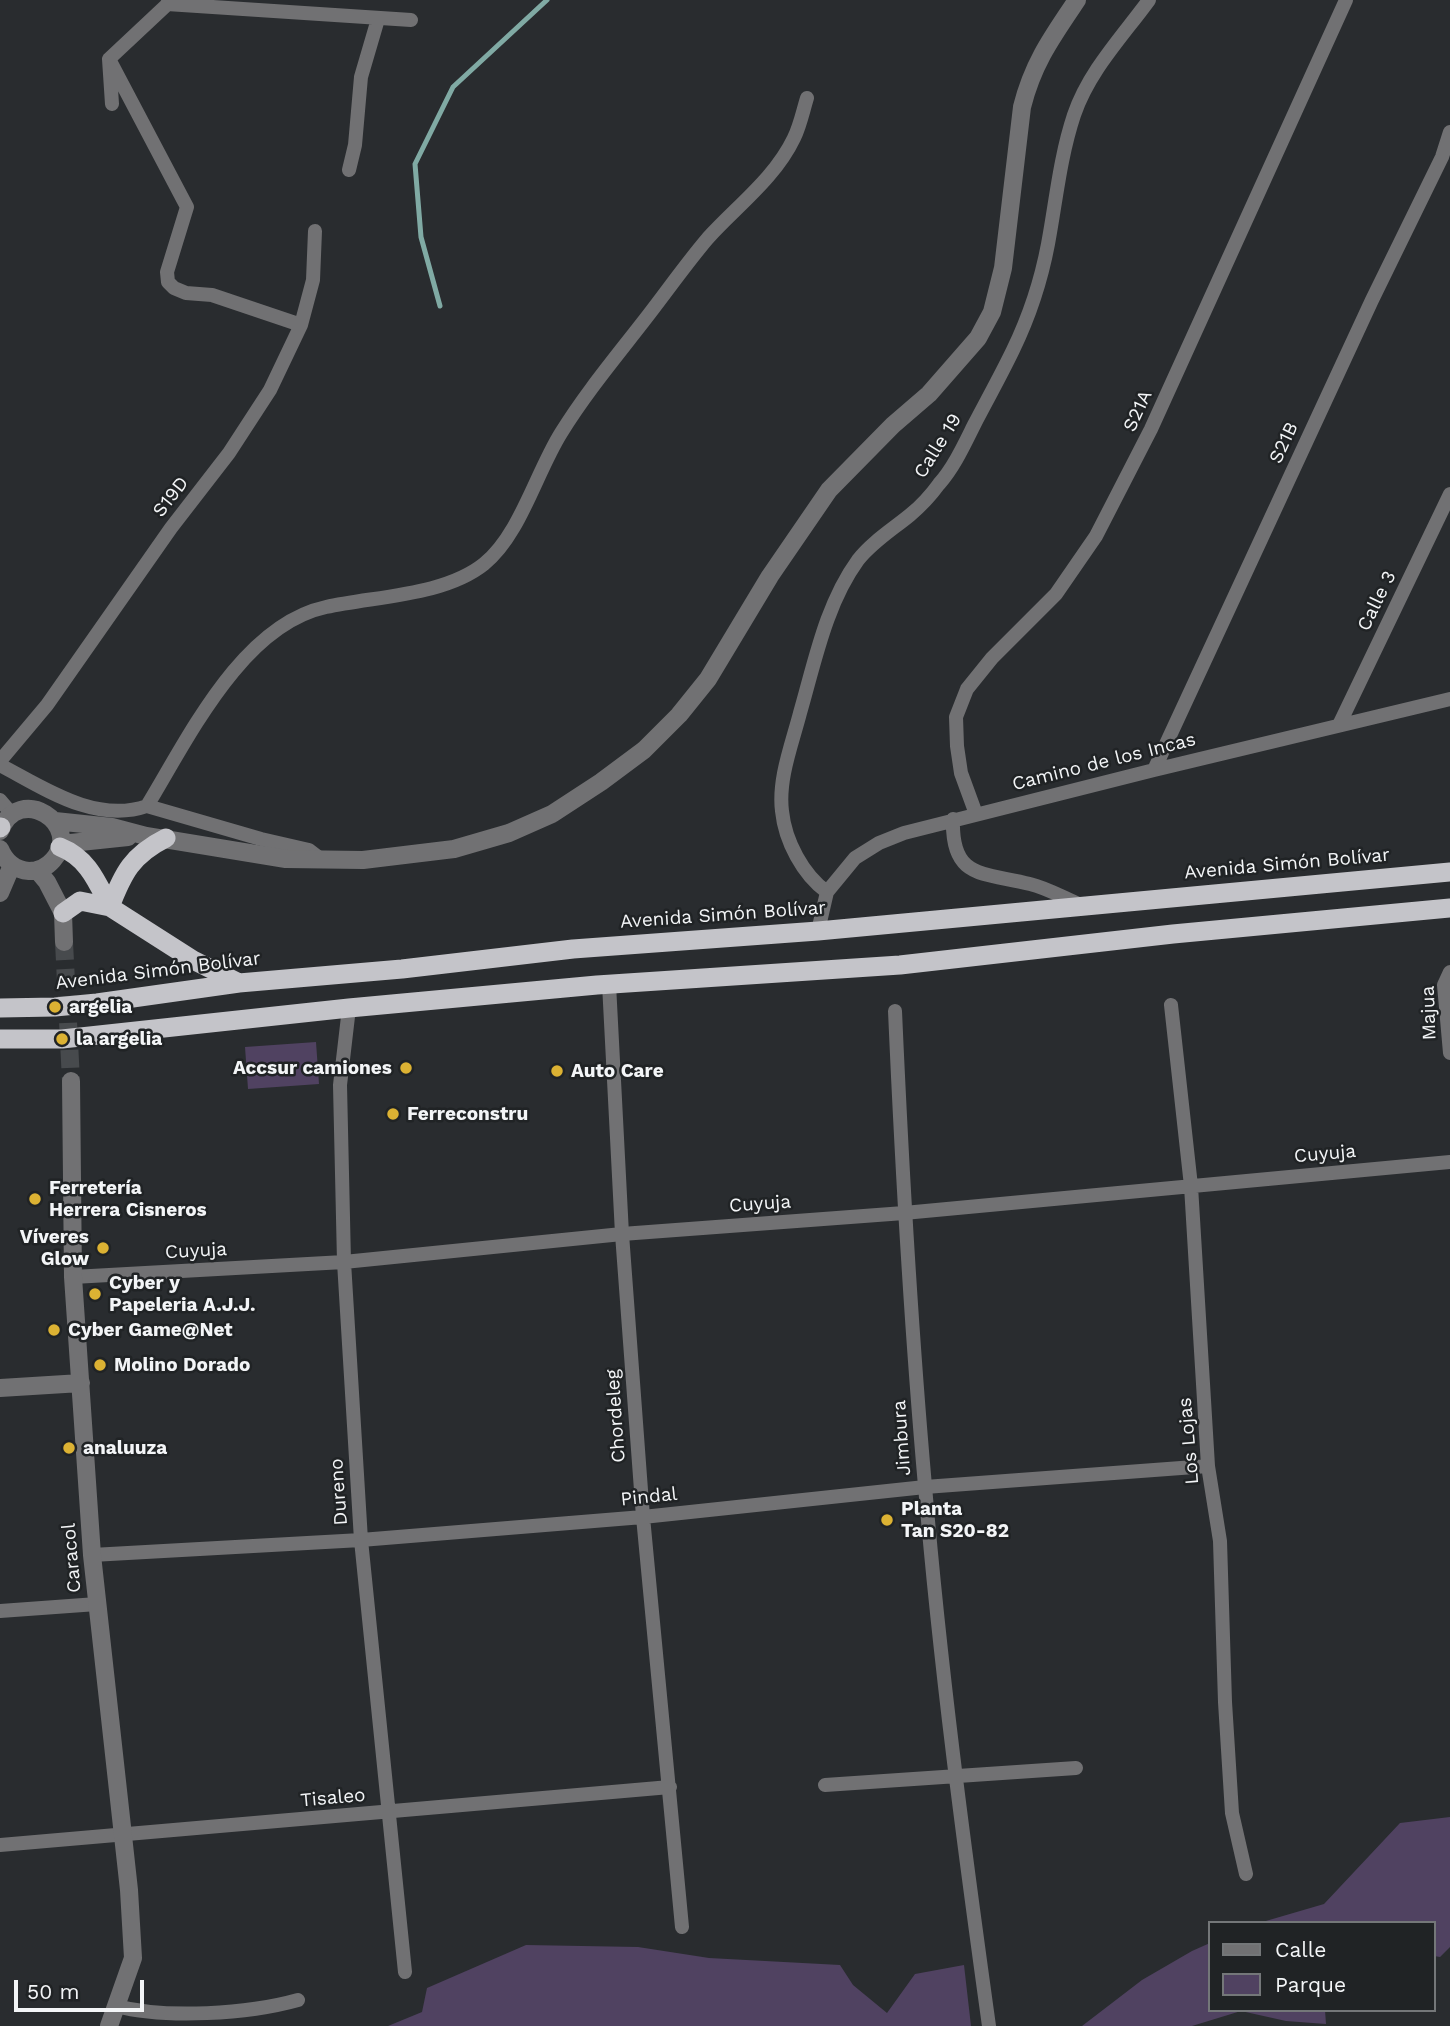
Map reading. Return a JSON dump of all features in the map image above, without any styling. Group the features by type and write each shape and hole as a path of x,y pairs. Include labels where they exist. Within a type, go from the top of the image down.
{"highway":[{"path":"110,907 127,868 140,853 166,838"},
{"path":"60,845 79,856 88,866 110,907"},
{"name":"Avenida Simón Bolívar","path":"0,1008 97,1003 239,983 402,969 573,949 818,931 1450,872"},
{"path":"63,913 80,901 110,907 193,961 239,983"},
{"path":"0,1039 62,1039 349,1008 609,984 900,965 1173,934 1450,908"}],"street":[{"path":"55,821 112,827 146,836 286,859 363,860 454,849 529,826 601,782 644,751 679,715 708,679 770,576 829,489 893,425 929,394 978,338 992,312 1003,268 1021,107 1041,52 1077,0"},
{"name":"Calle 19","path":"827,892 816,884 805,870 791,842 782,813 781,793 793,738 833,605 859,559 879,539 913,513 941,483 1014,349 1033,302 1075,113 1087,85 1149,0"},
{"name":"S21A","path":"976,814 961,773 957,746 956,717 967,689 992,658 1056,594 1096,536 1151,429 1346,0"},
{"path":"109,59 170,2 411,20"},
{"path":"349,170 355,145 361,77 378,19"},
{"path":"109,59 112,104"},
{"path":"109,59 187,207 167,272 168,282 186,293 212,295 302,325"},
{"path":"147,806 197,724 240,662 278,628 301,614 325,607 422,590 467,576 500,548 511,533 561,433 708,239 782,160 795,136 807,98"},
{"name":"S21B","path":"1154,769 1449,138"},
{"name":"S19D","path":"0,763 47,705 171,528 229,453 270,390 302,325 313,280 315,231"},
{"name":"Calle 3","path":"1339,725 1450,494"},
{"name":"Camino de los Incas","path":"818,931 827,892 855,858 878,843 904,833 1154,769 1450,699"},
{"path":"0,763 77,803 112,811 147,806 309,850 322,860"},
{"path":"0,800 3,825 30,808 48,814 59,829 60,845 52,862 37,870 20,869 12,865 0,849"},
{"path":"953,819 953,843 963,863 969,868 984,874 1032,884 1082,905"},
{"path":"60,845 146,836"},
{"path":"0,893 12,865"},
{"path":"37,870 47,882 63,913 64,942"},
{"name":"Majua","path":"1450,972 1444,985 1450,1053"},
{"name":"Chordeleg","path":"609,984 622,1234 643,1517 682,1927"},
{"name":"Los Lojas","path":"1171,1005 1191,1186 1208,1466 1220,1541 1225,1702 1232,1813 1246,1874"},
{"name":"Dureno","path":"349,1008 340,1085 344,1262 361,1540 405,1972"},
{"name":"Jimbura","path":"895,1011 904,1213 925,1487 955,1776 989,2026"},
{"name":"Caracol","path":"71,1081 73,1277 92,1555 130,1891 133,1958 109,2026"},
{"name":"Cuyuja","path":"73,1277 344,1262 622,1234 904,1213 1450,1162"},
{"path":"0,1388 81,1383"},
{"name":"Pindal","path":"92,1555 361,1540 643,1517 925,1487 1208,1466"},
{"path":"0,1611 97,1604"},
{"path":"825,1785 1076,1768"},
{"name":"Tisaleo","path":"0,1845 670,1787"},
{"path":"116,2006 158,2012 234,2012 298,2000"}],"green space":[{"path":"316,1042 319,1084 248,1089 245,1047"},
{"path":"1450,1817 1450,1947 1440,1957 1436,1956 1436,1921 1266,1921 1324,1904 1400,1823"},
{"path":"1208,1944 1208,2012 1238,2012 1192,2026 1082,2026 1142,1980"},
{"path":"526,1945 638,1947 709,1958 840,1965 853,1985 887,2013 915,1974 964,1965 971,2026 388,2026 422,2012 427,1988"},
{"path":"1246,2012 1325,2012 1326,2024 1286,2021"}],"waterway":[{"path":"440,306 421,237 415,164 453,87 547,0"}],"tunnel":[{"path":"64,942 71,1081"}],"place":[{"name":"argelia","path":"55,1007"},
{"name":"la argelia","path":"62,1039"},
{"name":"Accsur camiones","path":"406,1068"},
{"name":"Auto Care","path":"557,1071"},
{"name":"Ferreconstru","path":"393,1114"},
{"name":"Ferretería Herrera Cisneros","path":"35,1199"},
{"name":"Víveres Glow","path":"103,1248"},
{"name":"Cyber y Papeleria A.J.J.","path":"95,1294"},
{"name":"Cyber Game@Net","path":"54,1330"},
{"name":"Molino Dorado","path":"100,1365"},
{"name":"analuuza","path":"69,1448"},
{"name":"Planta Tan S20-82","path":"887,1520"}]}
